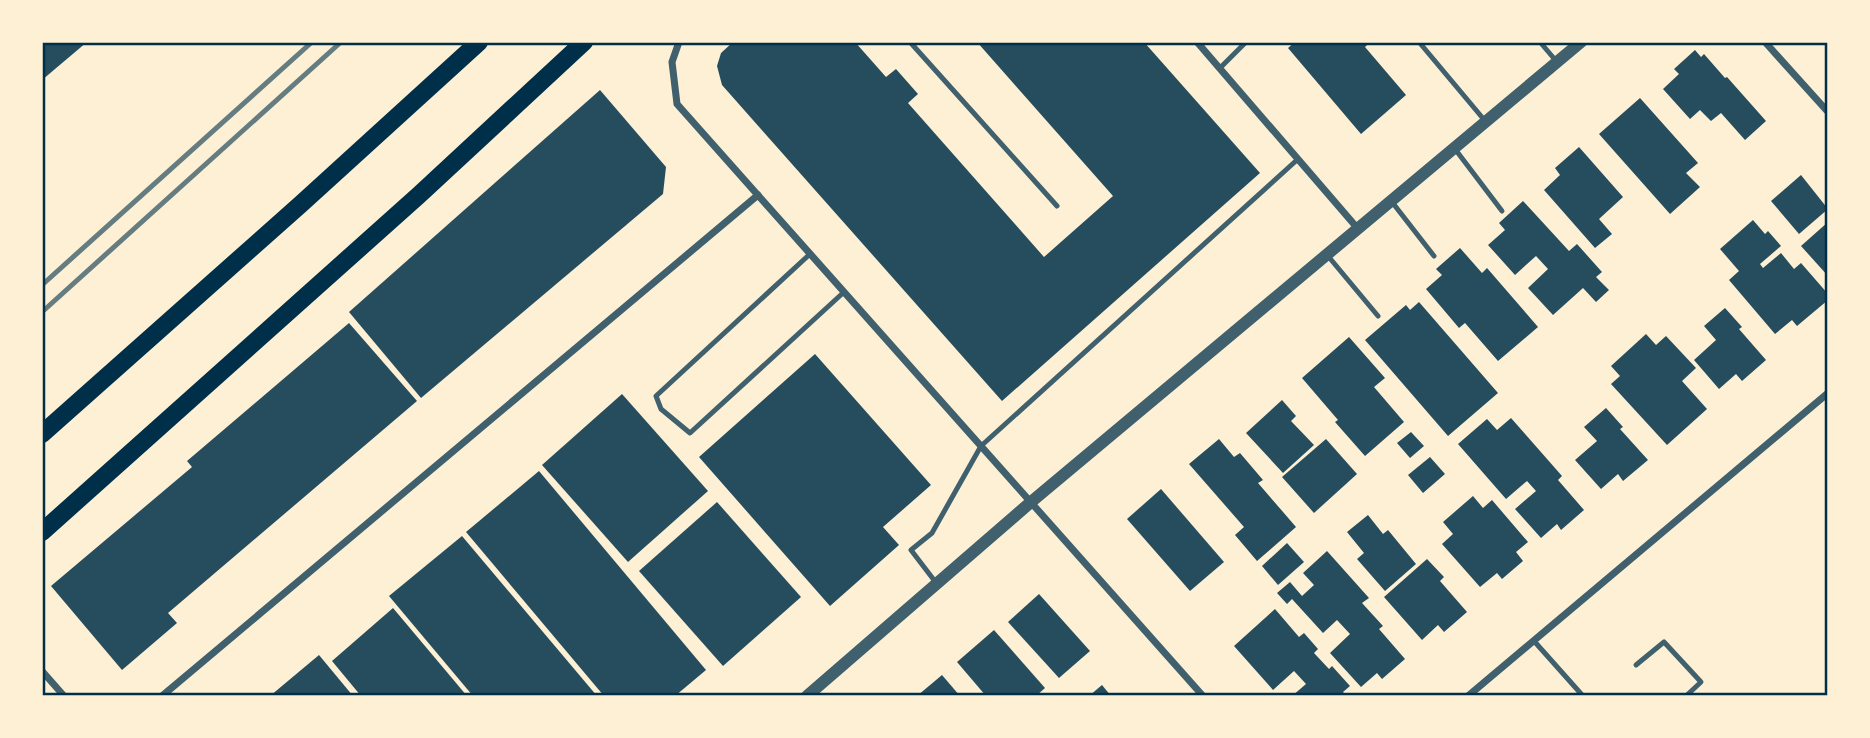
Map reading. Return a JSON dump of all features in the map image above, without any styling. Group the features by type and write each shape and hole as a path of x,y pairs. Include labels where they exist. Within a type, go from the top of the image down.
{"main road":[{"path":"42,434 479,42"},
{"path":"42,533 419,195 583,42"}],"street":[{"path":"679,42 672,62 677,104 1203,696"},
{"path":"1197,42 1359,230"},
{"path":"807,696 1031,502 1581,42"},
{"path":"1765,42 1828,112"},
{"path":"162,696 758,195"},
{"path":"1468,696 1828,393"},
{"path":"42,671 64,696"}],"lane":[{"path":"910,42 1057,206"},
{"path":"1220,68 1246,42"},
{"path":"1419,42 1486,122"},
{"path":"1539,42 1557,62"},
{"path":"1455,149 1502,211"},
{"path":"937,584 911,550 932,533 981,446 1298,159"},
{"path":"1392,202 1434,256"},
{"path":"810,254 656,396 661,409 690,433 844,292"},
{"path":"1328,256 1378,316"},
{"path":"1534,641 1583,696"},
{"path":"1636,664 1664,642 1701,682 1686,696"}],"building":[{"path":"42,42 87,42 42,80"},
{"path":"733,42 855,42 886,77 896,69 918,94 908,103 1044,257 1113,196 977,42 1144,42 1260,173 1002,401 722,85 717,66 721,53"},
{"path":"1295,42 1370,42 1365,47 1406,95 1361,134 1288,48"},
{"path":"1695,50 1701,57 1704,54 1725,78 1727,77 1766,121 1745,140 1721,113 1711,121 1700,110 1690,119 1663,89 1679,74 1674,69"},
{"path":"600,90 666,167 663,194 421,398 349,312"},
{"path":"1640,98 1698,163 1686,173 1700,187 1670,214 1599,134"},
{"path":"1579,147 1623,197 1599,219 1612,234 1595,248 1544,190 1560,175 1555,168"},
{"path":"1801,175 1828,209 1799,234 1771,201"},
{"path":"1523,201 1569,251 1577,244 1602,272 1596,277 1609,290 1596,302 1583,288 1553,315 1528,288 1548,269 1536,256 1515,275 1488,245 1505,230 1499,223"},
{"path":"1753,220 1765,234 1768,231 1781,246 1760,264 1763,268 1781,253 1794,269 1801,263 1828,294 1828,300 1797,326 1792,320 1775,334 1729,280 1739,271 1720,249"},
{"path":"1828,222 1828,276 1801,246"},
{"path":"1460,248 1482,273 1487,268 1538,327 1498,361 1465,323 1459,328 1426,289 1442,275 1436,269"},
{"path":"1419,302 1498,393 1448,436 1365,340 1406,305 1410,310"},
{"path":"1725,308 1766,360 1742,381 1736,374 1719,389 1694,360 1716,340 1704,326"},
{"path":"349,323 417,401 168,613 177,623 122,670 51,586 192,467 187,461"},
{"path":"1646,334 1656,345 1666,336 1696,368 1682,381 1707,409 1667,445 1611,384 1620,376 1611,366"},
{"path":"1349,337 1385,378 1374,387 1404,422 1365,456 1302,378"},
{"path":"815,354 931,485 883,527 899,545 830,606 699,457"},
{"path":"622,394 708,491 628,562 542,465"},
{"path":"1282,400 1296,416 1291,421 1314,445 1283,473 1246,433"},
{"path":"1606,408 1623,427 1620,429 1648,460 1623,481 1618,474 1601,489 1575,460 1597,441 1584,427"},
{"path":"1511,418 1562,476 1558,480 1584,510 1561,530 1557,524 1541,538 1515,509 1536,491 1527,481 1506,499 1458,444 1487,419 1497,430"},
{"path":"1411,432 1424,446 1410,458 1397,443"},
{"path":"1219,439 1234,457 1240,453 1263,480 1258,483 1296,527 1257,561 1235,535 1244,527 1189,464"},
{"path":"1326,439 1357,474 1314,513 1282,477"},
{"path":"1430,457 1445,474 1423,493 1408,475"},
{"path":"539,471 706,670 675,696 604,696 466,532"},
{"path":"1161,489 1224,562 1190,591 1127,519"},
{"path":"1473,496 1483,508 1492,500 1528,542 1516,552 1523,561 1502,579 1497,573 1480,587 1442,544 1453,534 1443,522"},
{"path":"717,502 801,597 723,666 639,571"},
{"path":"1368,515 1383,534 1388,530 1416,564 1385,591 1357,559 1364,553 1347,532"},
{"path":"462,536 597,696 473,696 389,596"},
{"path":"1287,543 1304,562 1278,585 1262,566"},
{"path":"1327,551 1369,598 1362,603 1383,626 1379,629 1405,659 1382,679 1377,673 1361,687 1330,653 1350,634 1337,620 1323,633 1292,599 1287,604 1277,593 1290,582 1302,596 1314,585 1303,573"},
{"path":"1427,559 1444,577 1440,581 1467,612 1444,632 1438,625 1422,640 1384,597"},
{"path":"1039,594 1090,651 1059,678 1008,622"},
{"path":"393,608 467,696 361,696 332,661"},
{"path":"1275,609 1299,637 1304,633 1318,649 1314,653 1329,669 1332,666 1350,686 1343,692 1346,696 1292,696 1306,684 1294,671 1273,690 1234,646"},
{"path":"994,630 1045,688 1036,696 986,696 957,662"},
{"path":"319,655 353,696 270,696"},
{"path":"942,675 960,696 917,696"},
{"path":"1102,685 1111,696 1089,696"}],"railway":[{"path":"42,285 312,42"},
{"path":"42,312 341,42"}]}
